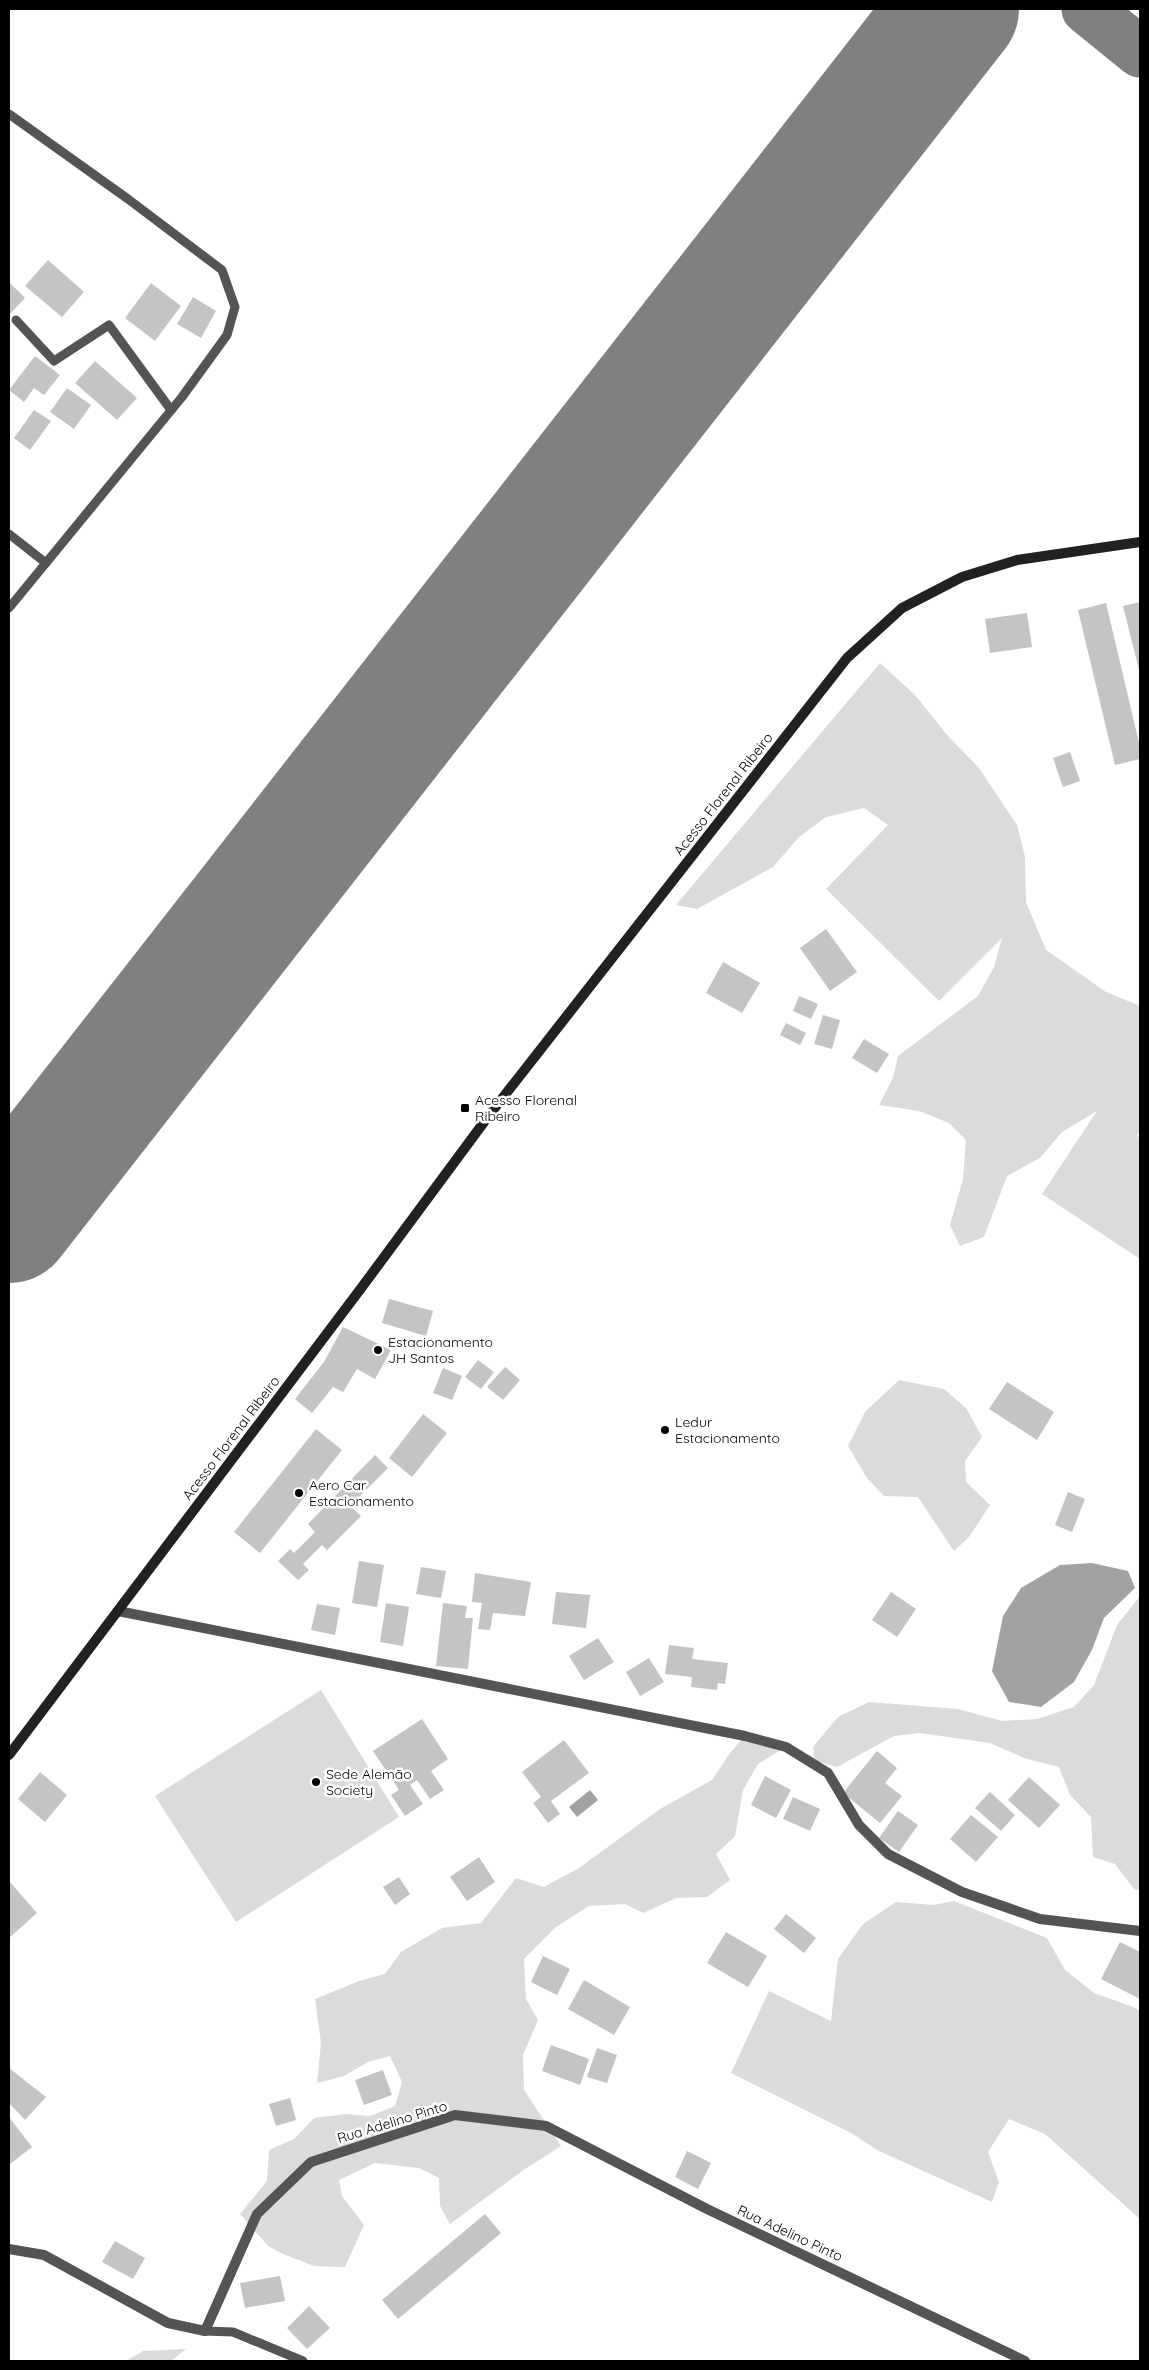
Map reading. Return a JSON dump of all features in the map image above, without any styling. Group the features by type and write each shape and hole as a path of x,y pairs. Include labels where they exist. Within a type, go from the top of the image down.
{"street":[{"name":"Acesso Florenal Ribeiro","path":"9,1755 490,1114 848,658 902,608 962,577 1018,560 1140,542"},
{"path":"118,1611 744,1736 786,1747 828,1773 859,1825 888,1854 962,1892 1040,1918 1140,1931"},
{"name":"Rua Adelino Pinto","path":"205,2331 257,2214 311,2162 455,2115 546,2126 707,2209 1025,2361"},
{"path":"9,2249 44,2255 168,2323 205,2331"}],"lane":[{"path":"9,114 128,199 222,270 235,307 227,335 171,410 9,608"},
{"path":"16,320 54,361 109,325 171,410"},
{"path":"9,534 46,563"},
{"path":"205,2331 233,2332 303,2361"}],"shaded area":[{"path":"880,663 915,695 948,736 979,768 1017,825 1025,857 1026,902 1046,950 1106,992 1140,1006 1140,1130 1137,1136 1140,1138 1140,1259 1042,1194 1097,1111 1062,1132 1040,1158 1007,1176 984,1237 960,1246 950,1225 963,1179 966,1140 949,1123 919,1111 879,1105 893,1078 898,1056 978,996 994,967 1002,938 939,1001 826,889 888,825 864,808 826,817 799,837 773,867 697,909 676,905"},
{"path":"899,1380 944,1389 966,1408 982,1437 965,1461 966,1482 990,1505 969,1537 954,1551 918,1497 884,1496 867,1478 848,1446 865,1412"},
{"path":"1092,1563 1128,1571 1135,1588 1104,1618 1092,1650 1074,1682 1041,1707 1009,1702 992,1671 1003,1616 1021,1588 1060,1565"},
{"path":"1140,1596 1140,1890 1134,1889 1115,1864 1093,1857 1091,1817 1070,1795 1059,1767 1024,1758 990,1743 920,1733 894,1736 837,1767 815,1761 813,1747 838,1717 869,1702 958,1709 1002,1721 1037,1719 1074,1707 1094,1685 1117,1625"},
{"path":"321,1690 399,1817 236,1922 155,1796"},
{"path":"745,1736 786,1747 758,1764 743,1790 735,1836 716,1854 730,1880 707,1897 676,1898 643,1913 625,1904 589,1906 556,1927 524,1959 526,1999 538,2020 523,2055 524,2090 561,2146 525,2169 450,2224 440,2206 439,2178 419,2168 375,2163 339,2180 342,2196 364,2225 345,2267 314,2266 268,2246 240,2214 267,2181 269,2150 294,2139 314,2118 346,2114 370,2116 395,2106 402,2082 390,2056 368,2062 344,2076 317,2083 321,2043 315,1999 359,1981 385,1974 401,1952 442,1928 481,1923 516,1878 544,1887 579,1868 660,1809 712,1780 730,1753"},
{"path":"590,1790 598,1800 577,1817 569,1807"},
{"path":"954,1901 1047,1938 1065,1970 1094,1993 1140,2011 1140,2219 1045,2134 1009,2119 988,2152 999,2182 992,2202 877,2150 853,2134 731,2073 769,1991 831,2021 838,1959 863,1924 896,1902 934,1905"},
{"path":"186,2349 171,2361 126,2361 143,2351"}],"building":[{"path":"48,260 84,292 62,317 25,286"},
{"path":"9,282 25,298 9,315"},
{"path":"151,283 181,306 155,341 125,318"},
{"path":"193,297 216,311 201,338 177,324"},
{"path":"35,356 60,375 44,395 34,388 24,402 9,390"},
{"path":"95,361 137,398 117,420 75,383"},
{"path":"67,388 91,405 74,429 50,412"},
{"path":"34,410 51,421 30,450 14,438"},
{"path":"1140,602 1140,674 1123,606"},
{"path":"1106,603 1140,747 1140,759 1115,765 1078,610"},
{"path":"1027,613 1032,647 990,653 985,619"},
{"path":"1070,752 1080,781 1063,787 1053,758"},
{"path":"826,929 857,972 830,991 800,948"},
{"path":"723,962 760,983 742,1013 706,993"},
{"path":"799,996 818,1004 811,1019 793,1011"},
{"path":"823,1015 840,1020 832,1049 814,1044"},
{"path":"786,1023 806,1033 800,1045 780,1035"},
{"path":"864,1039 889,1054 877,1073 852,1058"},
{"path":"389,1299 433,1311 426,1336 382,1323"},
{"path":"343,1327 391,1350 375,1379 357,1369 343,1392 333,1387 312,1413 295,1399 324,1362"},
{"path":"478,1360 494,1372 481,1389 465,1377"},
{"path":"505,1367 520,1380 503,1400 487,1387"},
{"path":"443,1368 462,1376 452,1400 433,1393"},
{"path":"1007,1382 1054,1412 1037,1440 989,1409"},
{"path":"423,1414 447,1433 412,1477 389,1458"},
{"path":"316,1429 342,1450 260,1553 234,1532"},
{"path":"375,1455 388,1468 350,1506 361,1516 327,1550 322,1545 303,1564 309,1570 298,1580 278,1561 290,1549 294,1553 315,1532 308,1524"},
{"path":"1068,1492 1085,1499 1072,1532 1055,1525"},
{"path":"359,1561 384,1565 377,1607 352,1603"},
{"path":"421,1567 446,1571 441,1598 416,1594"},
{"path":"475,1573 531,1582 525,1616 493,1613 490,1630 478,1629 482,1603 472,1602"},
{"path":"556,1592 590,1595 586,1628 552,1624"},
{"path":"891,1592 916,1609 897,1637 872,1620"},
{"path":"386,1603 409,1607 403,1646 380,1642"},
{"path":"443,1603 467,1606 465,1618 473,1618 468,1669 436,1666"},
{"path":"317,1604 340,1608 335,1635 311,1630"},
{"path":"598,1638 614,1662 584,1680 569,1656"},
{"path":"669,1645 694,1648 692,1659 728,1663 725,1684 718,1683 717,1690 691,1687 692,1677 665,1674"},
{"path":"649,1658 664,1682 640,1696 626,1672"},
{"path":"422,1719 448,1759 431,1771 444,1790 430,1799 417,1780 410,1785 423,1804 405,1816 391,1795 399,1790 373,1751"},
{"path":"564,1740 589,1773 551,1801 560,1814 548,1823 533,1803 541,1797 522,1772"},
{"path":"877,1751 897,1768 885,1783 902,1796 880,1823 843,1793"},
{"path":"40,1772 67,1795 45,1822 18,1799"},
{"path":"765,1776 791,1790 776,1818 751,1805"},
{"path":"1029,1777 1060,1805 1039,1828 1008,1800"},
{"path":"990,1792 1015,1815 1001,1831 975,1808"},
{"path":"793,1797 820,1809 810,1831 783,1819"},
{"path":"898,1811 918,1825 899,1852 879,1838"},
{"path":"971,1815 998,1837 976,1862 950,1839"},
{"path":"479,1857 495,1882 467,1901 450,1877"},
{"path":"399,1877 410,1894 395,1905 383,1887"},
{"path":"9,1881 37,1913 9,1938"},
{"path":"786,1914 816,1938 804,1953 774,1929"},
{"path":"726,1932 767,1956 748,1987 707,1963"},
{"path":"1120,1942 1140,1952 1140,1999 1101,1979"},
{"path":"543,1956 570,1969 557,1995 531,1982"},
{"path":"584,1980 630,2007 614,2035 568,2009"},
{"path":"551,2045 589,2059 580,2085 542,2071"},
{"path":"597,2048 617,2055 607,2083 587,2077"},
{"path":"9,2068 46,2097 25,2120 9,2103"},
{"path":"383,2070 392,2095 364,2105 355,2080"},
{"path":"290,2098 296,2120 276,2126 269,2104"},
{"path":"9,2117 32,2147 10,2164 9,2163"},
{"path":"687,2151 711,2163 698,2189 675,2177"},
{"path":"485,2214 501,2233 398,2319 382,2300"},
{"path":"115,2241 145,2258 133,2279 102,2262"},
{"path":"280,2276 285,2301 245,2308 240,2283"},
{"path":"309,2306 330,2328 307,2349 287,2328"}],"taxiway":[{"path":"1087,9 1140,52"}],"runway":[{"path":"9,1219 955,9"}],"place":[{"name":"Acesso Florenal Ribeiro","path":"465,1108"},
{"name":"Estacionamento JH Santos","path":"378,1350"},
{"name":"Ledur Estacionamento","path":"665,1430"},
{"name":"Aero Car Estacionamento","path":"299,1493"},
{"name":"Sede Alemão Society","path":"316,1782"}]}
